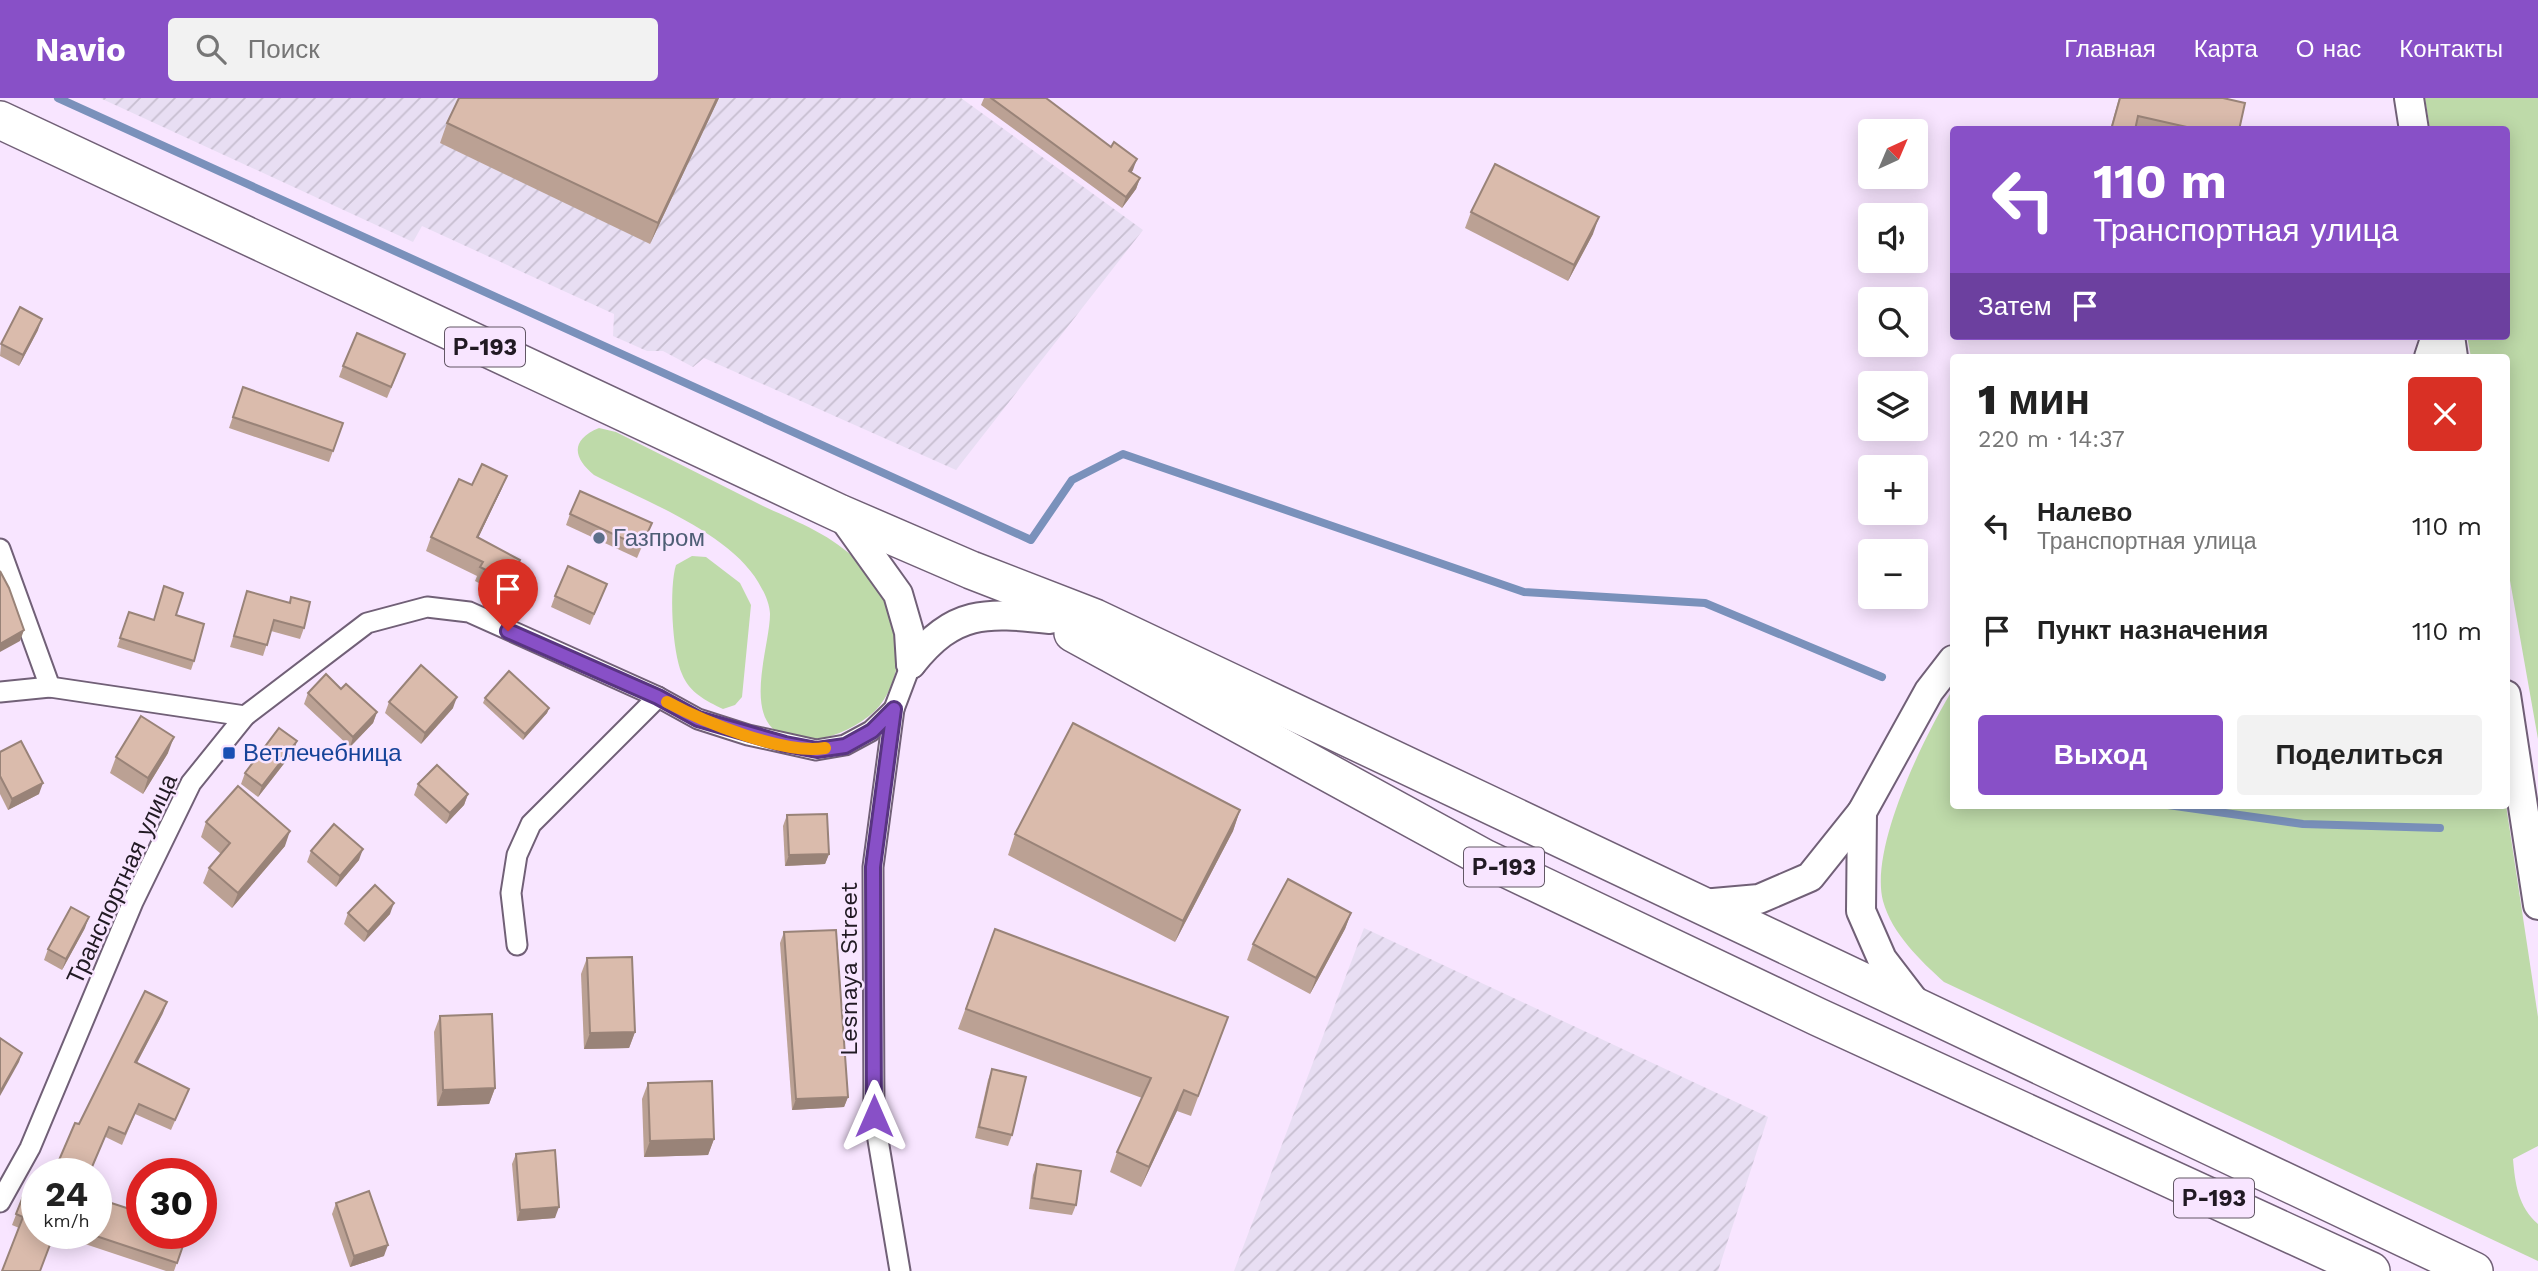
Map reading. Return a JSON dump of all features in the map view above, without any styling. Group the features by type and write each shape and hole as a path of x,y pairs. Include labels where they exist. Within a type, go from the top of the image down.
{"highway":[{"name":"Р-193","path":"0,120 839,513 971,570 1095,618 2474,1271"},
{"name":"Р-193","path":"971,570 1050,619 1484,858 1818,1017 2371,1271"}],"street":[{"path":"2409,98 2413,126"},
{"path":"839,513 898,593 909,632 911,664"},
{"path":"0,550 50,687"},
{"name":"Транспортная улица","path":"0,1202 30,1148 133,902 191,783 245,716 367,623 427,607 469,612 710,723 748,735 817,750 845,746 872,731 894,709 911,664"},
{"path":"911,664 931,639 948,627 969,620 996,613 1050,619"},
{"path":"1702,904 1759,899 1810,877 1861,812 1929,691 1950,664"},
{"path":"0,692 50,687 245,716"},
{"path":"517,945 511,893 517,855 531,824 658,697"},
{"name":"Lesnaya Street","path":"894,709 873,867 874,1116 900,1271"},
{"path":"2510,721 2538,905"},
{"path":"1861,812 1861,911 1882,959 1920,1009"}],"shaded area":[{"path":"100,98 961,98 1143,230 956,470 704,358 693,367 663,351 647,351 613,336 614,314 422,226 413,242"},
{"path":"1364,928 1768,1117 1718,1271 1234,1271"}],"green space":[{"path":"2425,98 2538,98 2538,739 2510,581 2510,354 2470,354 2468,340 2510,340 2510,126 2430,126"},
{"path":"599,428 616,432 813,530 837,544 858,562 884,597 898,639 899,653 893,681 875,711 840,733 818,739 796,739 772,728 764,715 761,699 770,614 763,592 749,570 711,536 587,469 579,456 579,444 583,438"},
{"path":"692,556 706,557 740,583 751,605 742,697 735,705 723,709 704,699 689,686 682,674 676,650 672,603 674,575 676,565"},
{"path":"1950,694 1950,809 2507,809 2538,1017 2538,1146 2513,1159 2522,1202 2538,1224 2538,1261 1944,982 1908,946 1893,925 1883,901 1881,878 1892,822 1902,792 1928,734"}],"building":[{"path":"459,98 717,98 658,223 447,123"},
{"path":"991,98 1046,98 1111,147 1114,142 1137,159 1129,171 1140,178 1126,197"},
{"path":"2120,98 2223,98 2245,103 2240,126 2182,126 2138,116 2136,126 2112,126"},
{"path":"1495,164 1599,217 1574,265 1471,212"},
{"path":"20,307 42,319 23,355 1,344"},
{"path":"357,333 405,354 391,387 343,366"},
{"path":"243,387 343,423 333,451 233,417"},
{"path":"482,464 507,476 477,537 520,560 512,576 509,574 506,580 480,567 483,562 431,537 459,479 472,485"},
{"path":"580,491 652,523 641,547 570,514"},
{"path":"568,566 607,584 594,614 555,596"},
{"path":"0,571 24,630 0,644"},
{"path":"164,586 183,593 176,615 204,624 194,661 120,638 129,612 154,620"},
{"path":"247,591 290,603 291,597 310,602 304,628 274,620 267,645 234,636"},
{"path":"421,665 457,697 425,733 389,702"},
{"path":"509,671 549,708 525,734 485,698"},
{"path":"326,674 341,689 346,684 377,712 353,737 308,693"},
{"path":"141,716 174,737 148,778 116,757"},
{"path":"1073,723 1240,810 1183,921 1015,834"},
{"path":"279,728 297,741 262,786 245,773"},
{"path":"21,741 43,783 12,799 0,776 0,752"},
{"path":"437,765 468,794 450,813 418,784"},
{"path":"238,786 290,831 238,893 209,868 230,843 206,822"},
{"path":"827,814 829,854 789,855 787,815"},
{"path":"334,824 363,849 340,876 311,851"},
{"path":"1288,879 1351,913 1316,978 1253,944"},
{"path":"375,885 394,903 368,932 348,913"},
{"path":"71,907 89,917 66,959 48,949"},
{"path":"995,929 1228,1017 1198,1096 1184,1090 1149,1167 1117,1152 1151,1078 966,1009"},
{"path":"836,930 848,1097 796,1099 784,932"},
{"path":"632,957 635,1032 590,1033 587,958"},
{"path":"145,991 167,1002 135,1062 189,1089 175,1120 139,1104 125,1134 109,1127 96,1158 60,1158 75,1123 79,1124"},
{"path":"492,1014 495,1088 443,1090 440,1016"},
{"path":"0,1038 22,1053 0,1092"},
{"path":"992,1069 1026,1077 1012,1135 979,1127"},
{"path":"712,1081 714,1139 650,1141 648,1083"},
{"path":"555,1150 559,1207 520,1210 516,1154"},
{"path":"1037,1164 1081,1171 1076,1205 1032,1198"},
{"path":"369,1191 388,1245 354,1256 336,1203"},
{"path":"21,1202 21,1216 16,1214"},
{"path":"112,1203 126,1208 126,1246 112,1241"},
{"path":"21,1222 21,1249 48,1249 40,1271 2,1271"},
{"path":"135,1249 182,1249 177,1263"}],"waterway":[{"path":"58,98 1031,540 1072,480 1123,454 1524,592 1705,603 1882,677"},
{"path":"2196,809 2303,824 2440,828"}],"slow traffic":[{"path":"667,702 698,719 748,735 817,750 825,748"}],"place":[{"name":"Газпром","path":"599,538"},
{"name":"Ветлечебница","path":"229,753"}],"route":[{"path":"508,631 658,697 698,719 785,744 817,750 845,746 872,731 894,709 873,867 874,1116"}]}
